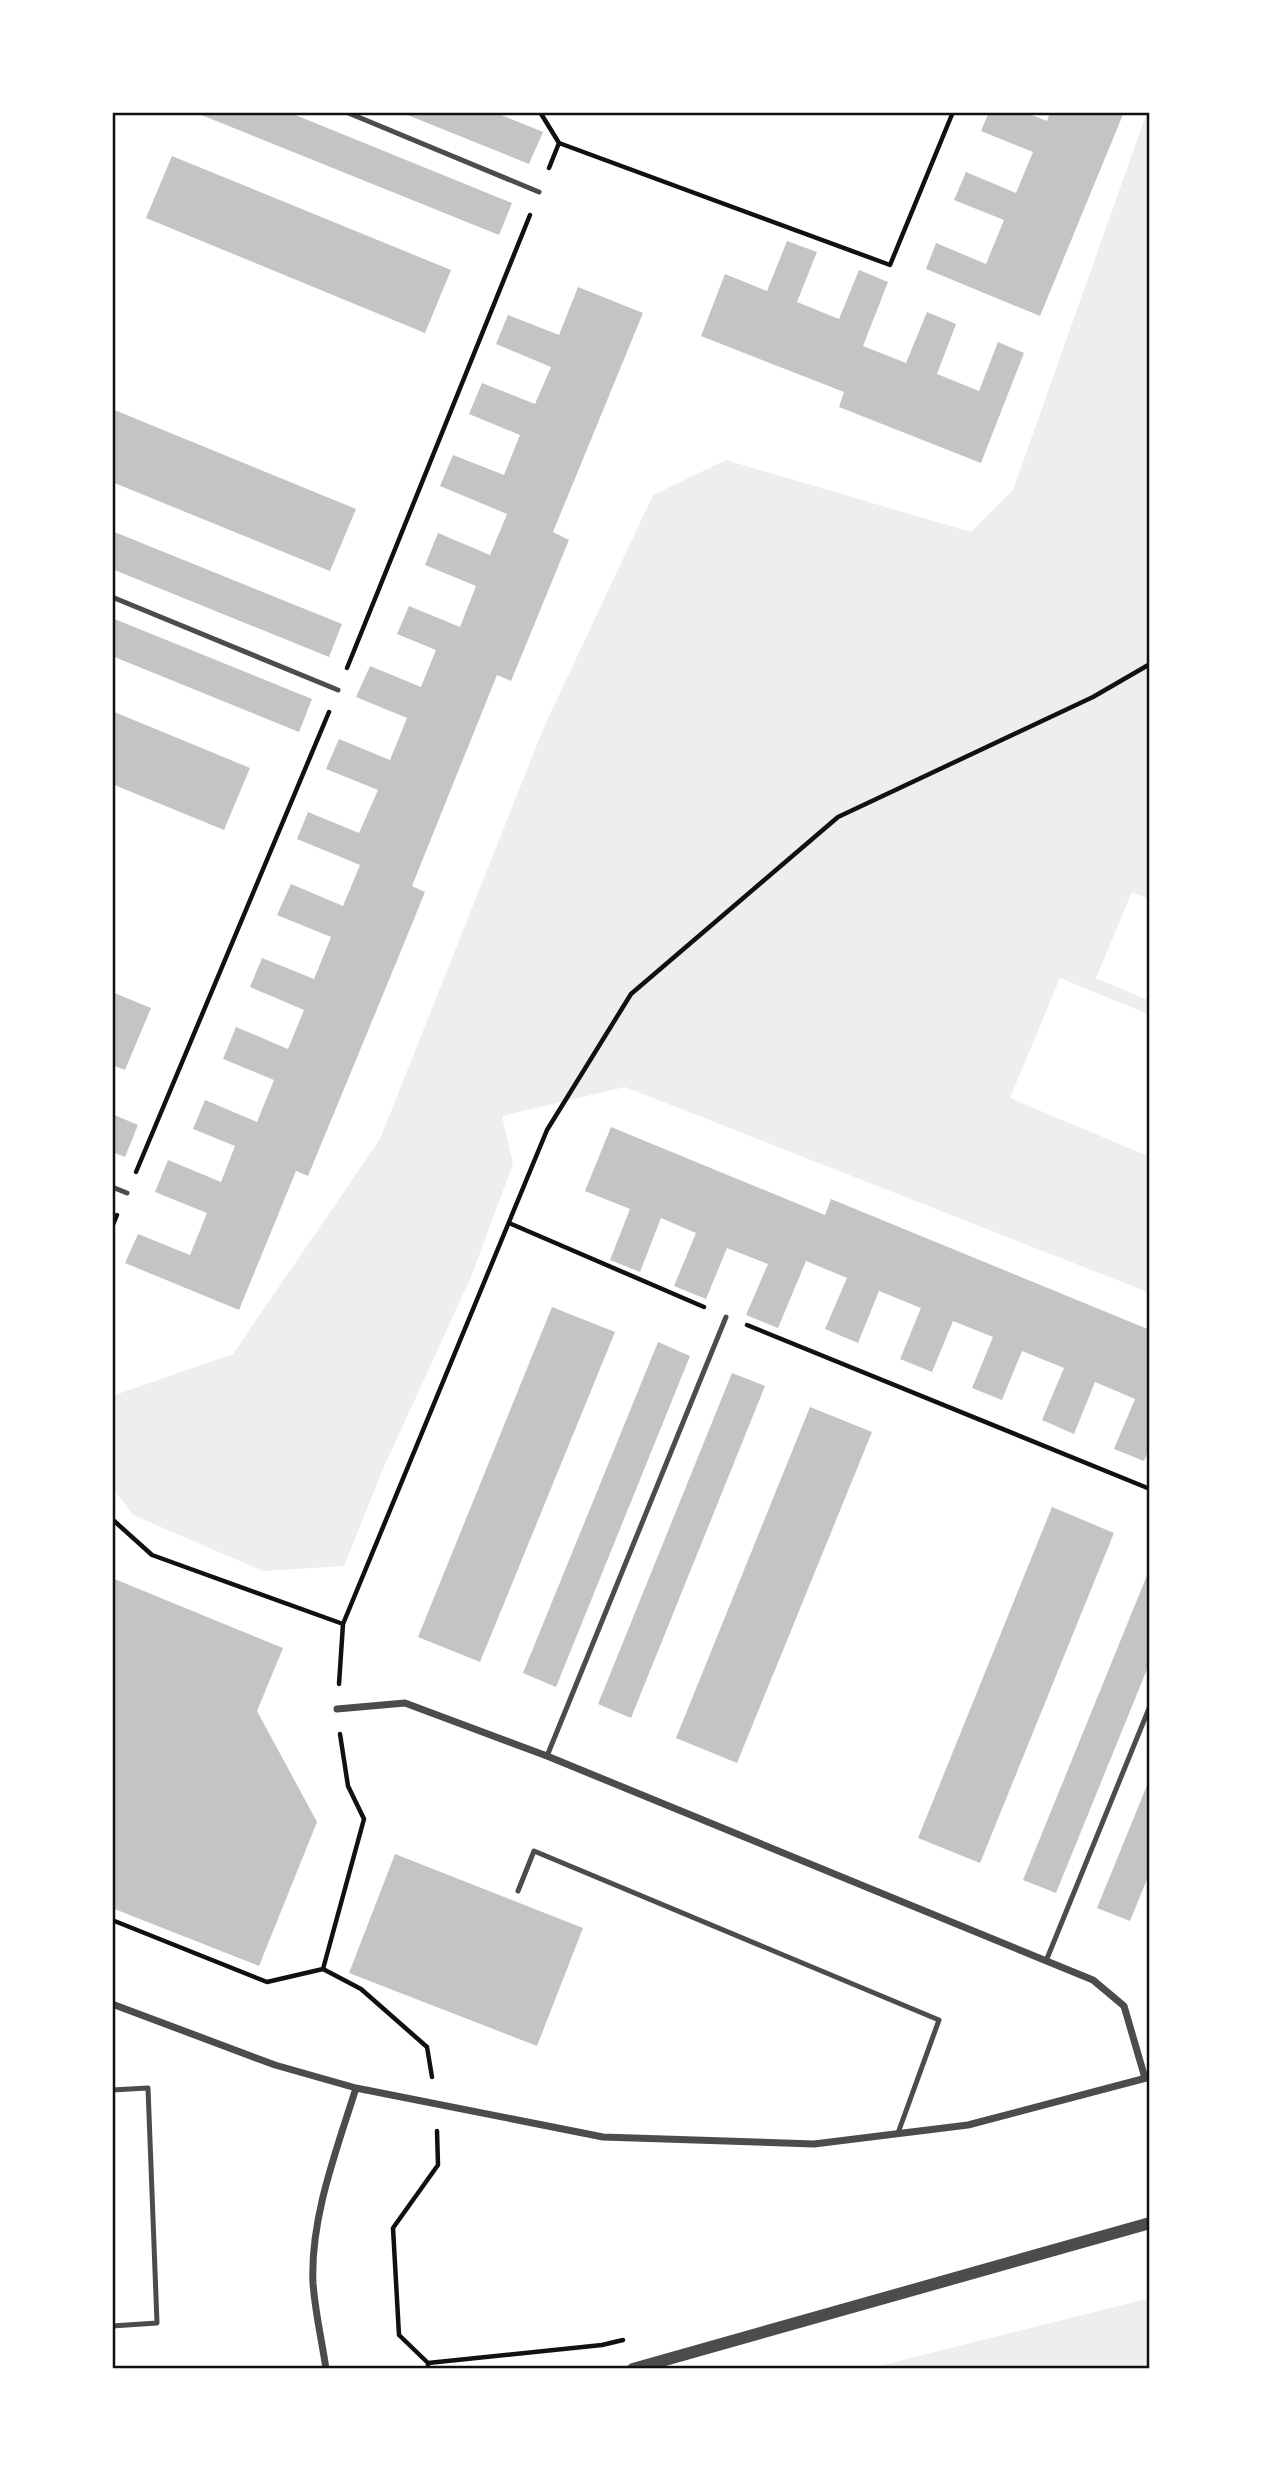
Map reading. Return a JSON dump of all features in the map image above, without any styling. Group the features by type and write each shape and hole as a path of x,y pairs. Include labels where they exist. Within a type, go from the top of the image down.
{"street":[{"path":"112,2004 275,2065 356,2088 603,2137 814,2144 968,2125 1148,2078 1124,2006 1093,1980 547,1756 405,1703 337,1709"},
{"path":"326,2369 313,2282 318,2226 332,2167 356,2088"},
{"path":"633,2369 1150,2223"}],"lane":[{"path":"346,112 539,192"},
{"path":"112,597 338,690"},
{"path":"112,1187 127,1193"},
{"path":"547,1756 726,1317"},
{"path":"1046,1961 1150,1706"},
{"path":"518,1891 534,1850 939,2020 898,2133"},
{"path":"112,2090 148,2088 157,2323 112,2326"}],"path":[{"path":"540,112 559,143 890,265 953,112"},
{"path":"323,1969 364,1819 348,1786 337,1709 343,1624 547,1130 631,994 838,817 1093,697 1150,664"},
{"path":"509,1223 726,1317 1150,1489"},
{"path":"112,1519 152,1555 343,1624"},
{"path":"112,1920 267,1982 323,1969 361,1989 427,2047 437,2104 438,2165 393,2228 399,2335 428,2366 602,2345 629,2338"}],"shaded area":[{"path":"1147,112 1150,112 1150,899 1132,892 1096,978 1150,1001 1150,1015 1060,978 1010,1098 1150,1157 1150,1293 625,1087 502,1116 513,1164 471,1277 383,1469 344,1566 263,1571 133,1515 112,1487 112,1396 233,1354 380,1139 544,727 653,495 726,460 971,532 1013,490"},
{"path":"1150,2298 1150,2369 867,2369"}],"building":[{"path":"194,112 288,112 512,203 499,235"},
{"path":"400,112 494,112 543,132 529,164"},
{"path":"989,112 1024,112 1047,121 1050,112 1124,112 1040,316 926,269 936,243 986,264 1004,220 954,200 966,172 1016,193 1033,152 981,131"},
{"path":"172,156 451,270 425,333 146,218"},
{"path":"787,241 817,252 797,302 839,319 859,270 888,282 863,346 906,363 927,312 956,324 937,374 979,391 998,342 1024,353 981,463 839,407 844,392 701,336 725,274 767,291"},
{"path":"578,287 643,313 553,532 569,540 511,681 497,675 412,886 425,892 308,1176 296,1171 239,1310 125,1263 138,1234 190,1255 207,1213 155,1192 168,1160 221,1182 235,1146 193,1129 205,1100 257,1122 274,1080 223,1059 236,1027 288,1049 304,1010 250,987 262,958 314,979 331,937 277,915 291,884 343,906 360,865 297,839 308,812 359,833 378,790 326,769 339,739 390,760 407,718 356,697 370,666 421,687 436,650 397,634 409,606 460,627 476,586 425,565 438,533 490,555 507,514 440,486 453,455 504,475 520,435 469,414 482,383 535,404 551,367 496,344 508,315 559,335"},
{"path":"112,409 356,509 330,571 112,482"},
{"path":"112,531 342,624 329,657 112,569"},
{"path":"112,618 312,699 299,732 112,656"},
{"path":"112,711 250,768 224,830 112,784"},
{"path":"112,992 151,1008 125,1070 112,1065"},
{"path":"112,1114 138,1125 125,1157 112,1152"},
{"path":"611,1127 825,1215 831,1199 1150,1330 1150,1446 1144,1461 1114,1449 1135,1399 1095,1382 1074,1434 1042,1420 1064,1368 1022,1351 1002,1400 972,1388 993,1337 953,1321 932,1372 900,1359 921,1308 879,1291 858,1343 825,1329 847,1278 806,1261 778,1328 746,1315 768,1264 727,1248 706,1299 674,1286 696,1233 661,1218 640,1272 610,1260 630,1209 585,1191"},
{"path":"552,1307 615,1332 480,1662 418,1637"},
{"path":"658,1342 690,1356 556,1687 523,1673"},
{"path":"732,1373 765,1386 631,1718 598,1704"},
{"path":"810,1407 872,1432 737,1763 676,1738"},
{"path":"1052,1507 1114,1533 980,1863 918,1838"},
{"path":"1150,1568 1150,1662 1056,1893 1023,1880"},
{"path":"112,1578 283,1648 257,1711 317,1822 259,1966 112,1908"},
{"path":"1150,1778 1150,1872 1130,1921 1097,1908"},
{"path":"395,1854 583,1928 537,2046 349,1973"}]}
